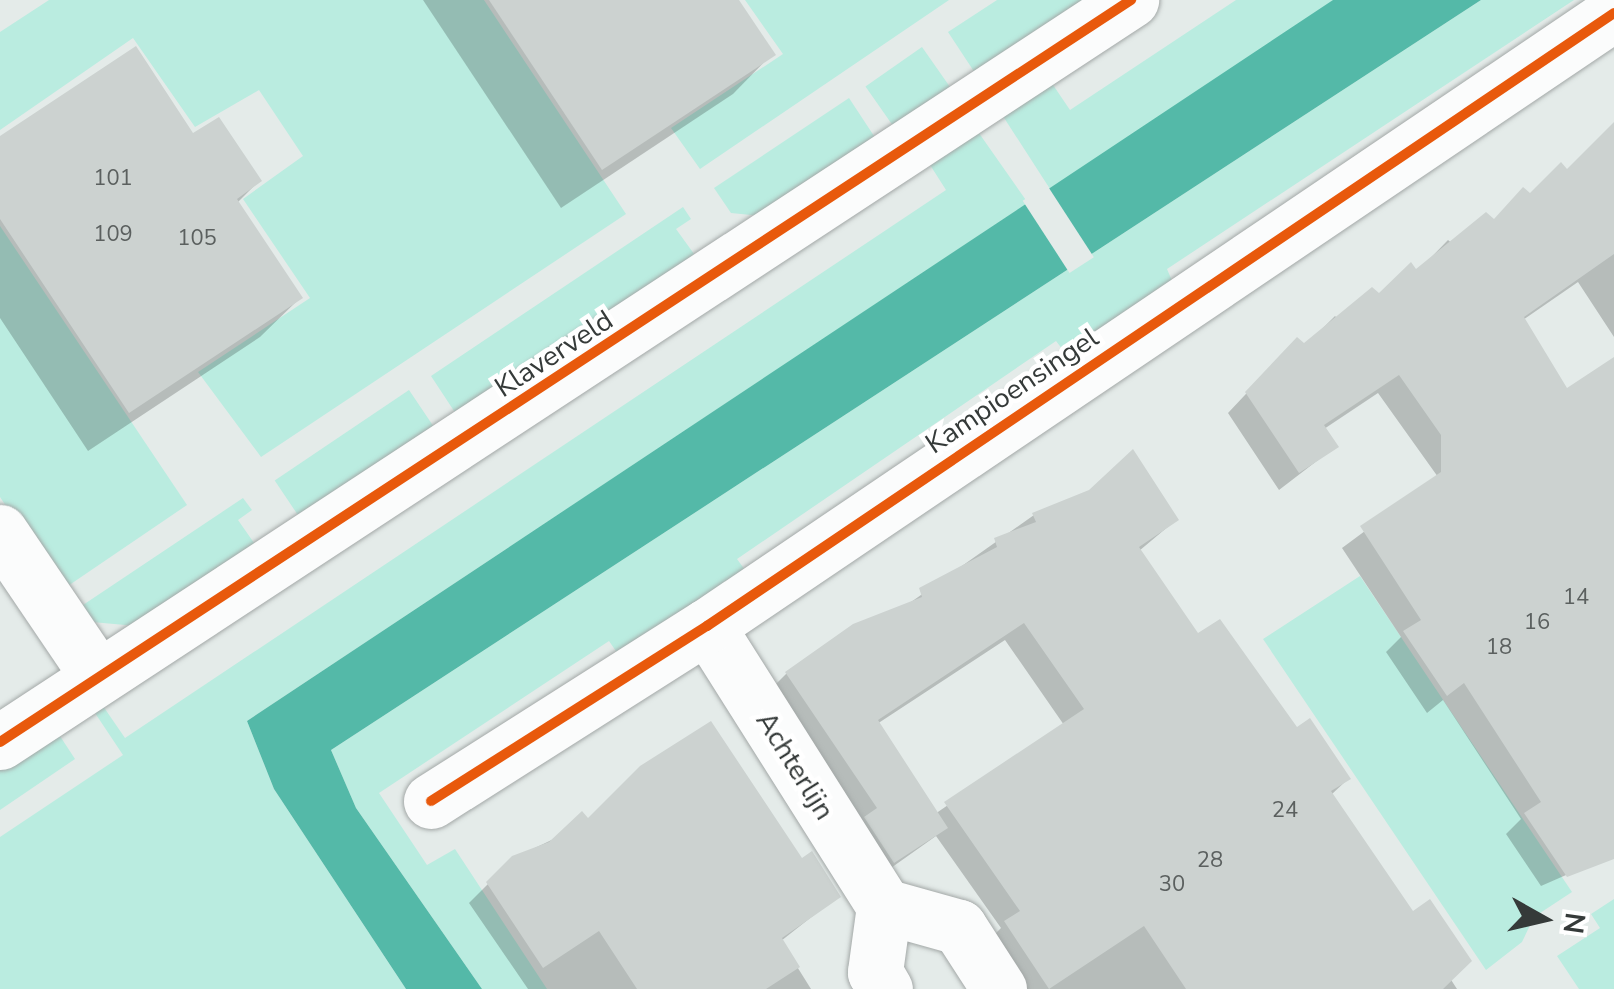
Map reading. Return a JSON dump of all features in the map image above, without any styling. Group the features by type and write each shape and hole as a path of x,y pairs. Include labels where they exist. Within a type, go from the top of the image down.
{"street":[{"name":"Klaverveld","path":"0,742 1130,0"},
{"name":"Kampioensingel","path":"431,802 706,626 1614,12"},
{"path":"0,532 98,677"},
{"name":"Achterlijn","path":"706,626 884,906"},
{"path":"886,989 874,972 884,906 959,927 999,989"}],"shaded area":[{"path":"49,0 484,0 626,214 261,457 198,372 310,298 243,199 303,156 259,90 195,127 133,38 0,130 0,32"},
{"path":"745,0 949,0 700,169 671,128 783,54"},
{"path":"997,0 1084,0 975,73 948,32"},
{"path":"1236,0 1334,0 1050,189 999,110 1047,76 1070,110"},
{"path":"1333,0 1481,0 331,750 356,808 482,989 406,989 274,789 247,721"},
{"path":"1481,0 1574,0 1167,269 1173,283 1066,354 1056,341 737,559 745,570 618,654 609,641 379,793 427,865 455,849 547,989 482,989 356,808 331,750"},
{"path":"922,47 951,89 895,128 865,87"},
{"path":"849,98 876,139 761,216 731,213 714,188"},
{"path":"974,126 1028,203 247,721 274,789 406,989 0,989 0,837 123,755 93,710 103,706 125,738 946,190 925,157"},
{"path":"683,207 691,219 676,229 697,258 458,417 431,376"},
{"path":"0,226 187,505 62,590 0,497"},
{"path":"409,390 437,431 303,522 275,481"},
{"path":"243,498 252,510 238,520 259,550 136,626 92,622 77,609"},
{"path":"1360,576 1572,892 1534,917 1522,942 1486,970 1263,639"},
{"path":"54,727 75,759 0,810 0,763"},
{"path":"1614,899 1614,989 1579,989 1557,956 1600,928 1591,914"}],"pier":[{"path":"1047,185 1094,257 1070,273 1023,201"}],"building":[{"path":"489,0 739,0 776,55 602,170"},
{"path":"136,46 193,133 219,117 262,181 237,199 303,298 129,413 0,219 0,136"},
{"path":"1614,122 1614,254 1524,317 1567,388 1614,357 1614,859 1567,877 1524,813 1541,802 1464,683 1447,696 1403,631 1421,620 1360,526 1441,472 1441,435 1399,375 1324,425 1339,447 1299,473 1245,392 1297,337 1304,343 1372,287 1379,293 1411,262 1416,269 1486,212 1494,219 1523,187 1530,193 1561,162 1567,169"},
{"path":"1133,449 1179,520 1139,547 1198,633 1220,619 1297,727 1310,718 1351,779 1331,791 1413,911 1430,899 1472,961 1443,989 1186,989 1144,926 1049,989 1004,921 1020,911 944,802 1084,709 1024,623 878,720 948,828 894,863 864,817 877,808 785,672 853,624 922,597 919,588 997,547 994,538 1036,522 1032,513 1089,490"},
{"path":"711,721 802,858 812,851 841,897 782,938 800,967 766,989 637,989 599,931 543,968 486,882 512,856 549,842 582,811 588,818 640,766"}],"cycle path":[{"path":"0,742 1131,0"},
{"path":"431,801 707,626 1614,13"}]}
